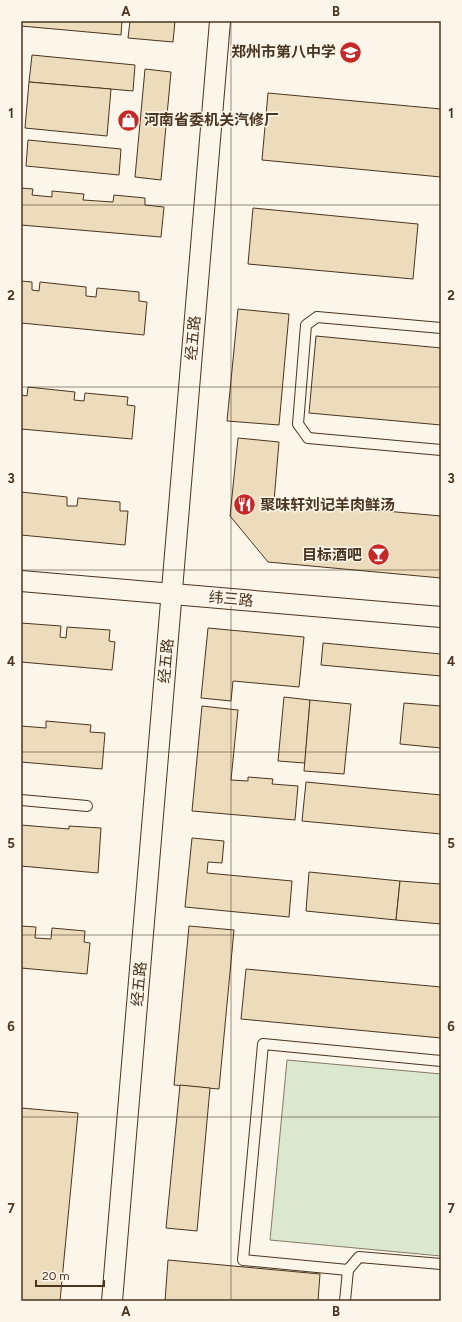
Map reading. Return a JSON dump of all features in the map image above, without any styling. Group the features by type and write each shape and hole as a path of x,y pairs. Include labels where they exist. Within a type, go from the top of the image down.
{"street":[{"name":"经五路","path":"112,1301 220,21"},
{"name":"纬三路","path":"21,581 441,617"}],"lane":[{"path":"441,328 317,317 306,325 298,424 308,438 441,450"},
{"path":"21,800 87,806"},
{"path":"348,1270 243,1260 263,1044 441,1061"},
{"path":"345,1301 348,1270 359,1257 441,1264"}],"green space":[{"path":"287,1060 441,1074 441,1256 270,1240"}],"building":[{"path":"21,21 122,21 121,35 21,26"},
{"path":"130,21 175,21 173,42 128,38"},
{"path":"32,55 135,65 133,91 29,82"},
{"path":"145,69 171,72 161,180 135,177"},
{"path":"29,82 111,89 107,136 25,128"},
{"path":"268,93 441,109 441,177 262,160"},
{"path":"28,140 121,149 119,175 26,166"},
{"path":"21,188 33,189 32,195 52,197 52,191 84,194 83,200 113,202 114,195 145,198 145,205 164,207 161,237 21,225"},
{"path":"253,208 418,224 413,279 248,264"},
{"path":"21,281 32,282 32,290 39,291 40,282 86,287 86,296 96,297 97,288 139,292 139,301 147,302 144,335 21,323"},
{"path":"238,309 289,314 279,425 227,421"},
{"path":"316,336 441,348 441,425 309,413"},
{"path":"28,387 75,392 74,400 84,401 85,393 128,397 127,405 135,406 132,439 21,429 21,395 27,396"},
{"path":"238,438 279,442 274,501 441,516 441,578 268,562 230,516"},
{"path":"21,492 67,497 67,506 77,506 78,498 120,502 120,511 128,511 125,545 21,535"},
{"path":"21,623 61,626 60,637 66,638 67,627 110,630 109,641 115,642 112,670 21,662"},
{"path":"208,628 304,637 299,687 233,681 231,701 201,698"},
{"path":"323,643 441,654 441,676 321,665"},
{"path":"284,697 310,700 305,763 278,761"},
{"path":"310,700 351,704 344,774 304,771"},
{"path":"404,703 441,706 441,748 400,744"},
{"path":"202,706 238,710 231,780 248,781 248,777 273,779 272,784 298,786 295,820 192,811"},
{"path":"46,721 91,725 90,732 105,733 102,769 21,762 21,726 46,728"},
{"path":"306,782 441,795 441,834 302,821"},
{"path":"21,825 69,829 69,826 101,828 98,873 21,866"},
{"path":"192,838 224,841 222,863 208,862 207,873 292,881 289,917 185,907"},
{"path":"309,872 400,881 396,920 306,911"},
{"path":"400,881 441,884 441,924 396,920"},
{"path":"21,926 36,927 35,938 51,939 52,928 85,931 84,942 90,943 87,974 21,968"},
{"path":"189,926 234,930 219,1089 174,1085"},
{"path":"246,969 441,987 441,1038 241,1019"},
{"path":"180,1085 210,1088 197,1231 166,1228"},
{"path":"21,1108 78,1113 60,1301 21,1301"},
{"path":"168,1260 320,1274 318,1301 165,1301"}],"place":[{"name":"郑州市第八中学","path":"351,52"},
{"name":"河南省委机关汽修厂","path":"128,120"},
{"name":"聚味轩刘记羊肉鲜汤","path":"245,505"},
{"name":"目标酒吧","path":"378,555"}]}
